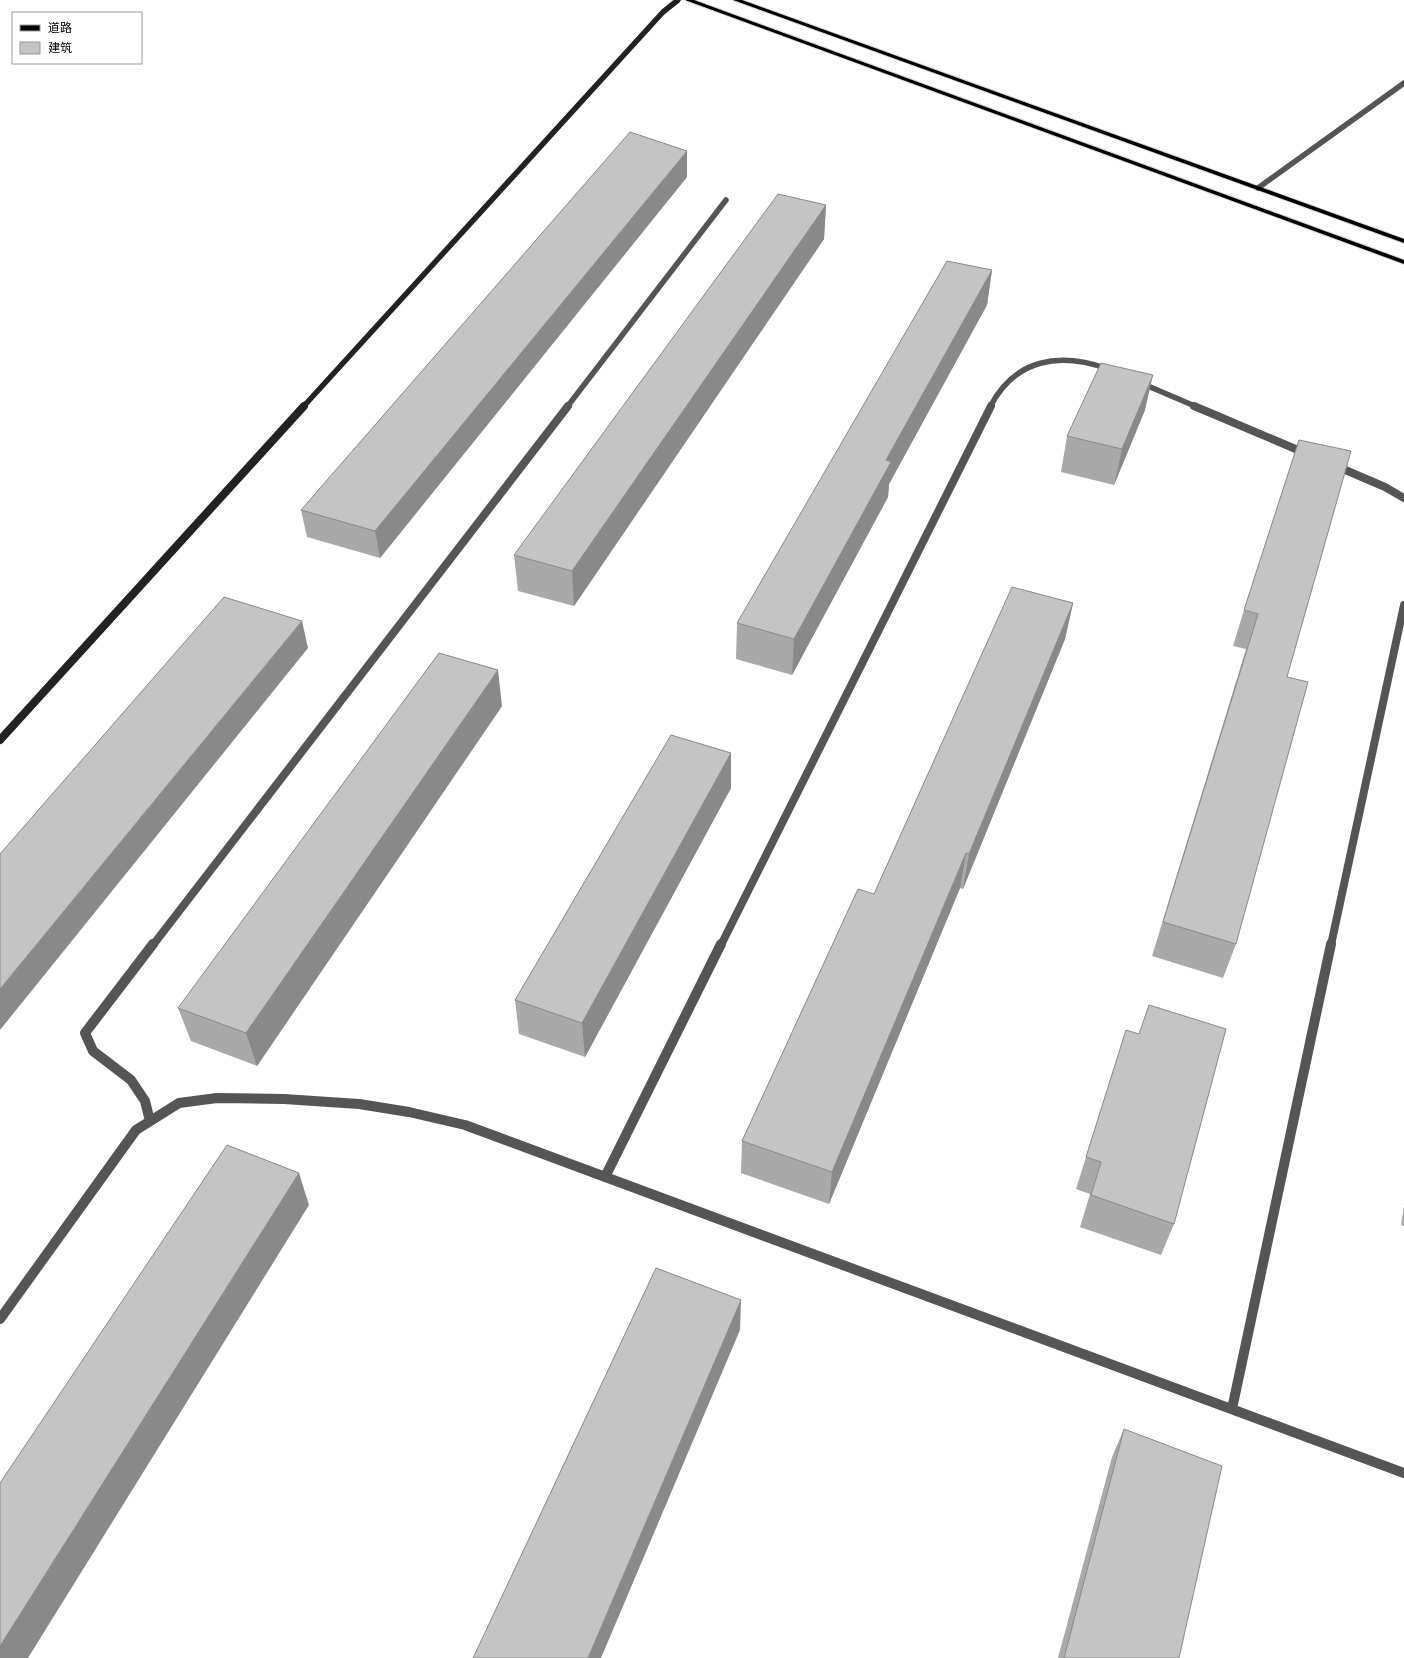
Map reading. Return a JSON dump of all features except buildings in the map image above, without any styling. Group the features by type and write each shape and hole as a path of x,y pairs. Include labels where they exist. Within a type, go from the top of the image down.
{"main road":[{"path":"688,0 1404,262"},
{"path":"736,0 1404,240"}],"street":[{"path":"0,740 663,12 678,0"},
{"path":"1258,188 1404,83"},
{"path":"150,1122 145,1101 131,1080 93,1050 85,1033 726,200"},
{"path":"606,1177 994,399 1018,372 1032,364 1058,361 1082,362 1112,370"},
{"path":"1134,380 1313,456"},
{"path":"1328,463 1385,487 1404,498"},
{"path":"1232,1409 1404,605"},
{"path":"0,1319 136,1130 179,1103 217,1098 284,1099 359,1104 409,1112 465,1126 1404,1473"}]}
